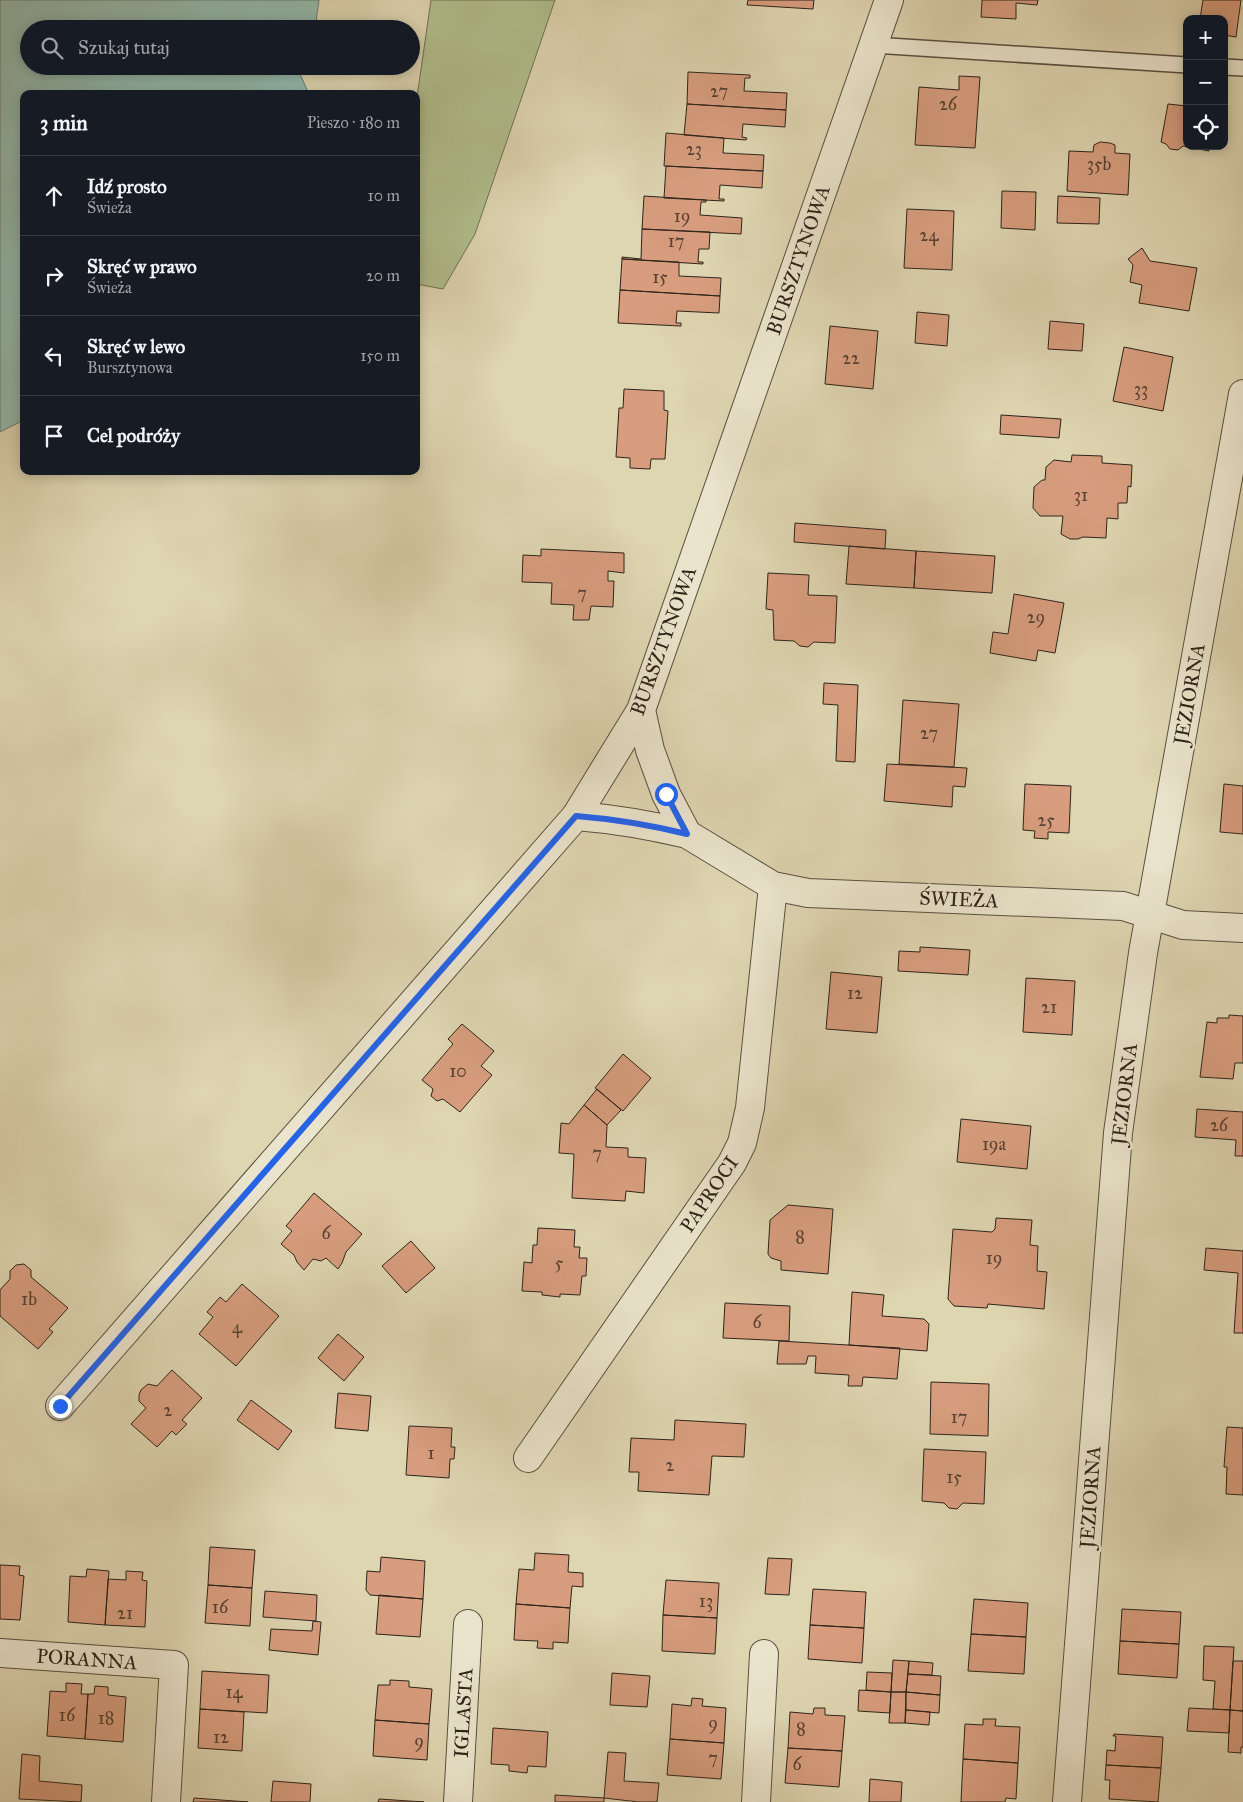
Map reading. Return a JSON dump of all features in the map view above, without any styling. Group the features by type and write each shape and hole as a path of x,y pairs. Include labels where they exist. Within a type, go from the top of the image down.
{"street":[{"name":"BURSZTYNOWA","path":"60,1406 576,816 640,710 890,0"},
{"name":"JEZIORNA","path":"1067,1802 1118,1133 1143,953 1241,422 1243,394"},
{"path":"640,710 650,750 666,794 687,834"},
{"name":"ŚWIEŻA","path":"576,816 606,818 687,834 773,886 808,893 1123,906 1183,925 1243,928"},
{"name":"PAPROCI","path":"528,1458 732,1163 742,1143 749,1114 773,886"},
{"name":"IGLASTA","path":"458,1802 468,1624"},
{"name":"PORANNA","path":"0,1653 174,1665 166,1802"},
{"path":"756,1802 764,1654"}],"lane":[{"path":"873,46 1183,65"},
{"path":"1228,67 1243,68"}],"green space":[{"path":"431,0 555,0 475,234 443,289 420,285 420,90 418,90"}],"water":[{"path":"0,0 319,0 316,20 20,20 20,75 300,75 307,90 20,90 20,422 0,432"}],"building":[{"path":"748,0 814,0 813,9 747,5"},
{"path":"982,0 1038,0 1037,5 1016,3 1016,19 981,17"},
{"path":"1203,0 1241,0 1236,37 1228,36 1228,15 1201,15"},
{"path":"688,72 750,75 750,78 745,78 744,91 787,93 786,110 687,104"},
{"path":"959,76 980,77 975,148 915,145 919,87 959,90"},
{"path":"687,104 786,110 785,127 743,124 742,137 747,138 746,140 684,135"},
{"path":"1168,104 1183,106 1183,146 1178,150 1170,149 1161,142"},
{"path":"666,133 724,138 723,153 764,155 763,171 664,166"},
{"path":"1100,142 1115,145 1115,153 1130,154 1128,195 1067,191 1069,151 1093,152 1094,145"},
{"path":"666,166 763,171 762,188 720,185 719,199 724,199 724,201 664,198"},
{"path":"1002,191 1036,192 1035,230 1001,228"},
{"path":"644,196 706,200 706,202 701,202 700,215 742,218 741,234 642,229"},
{"path":"1058,196 1100,198 1099,224 1057,223"},
{"path":"907,209 954,211 952,270 904,268"},
{"path":"642,229 710,232 709,249 699,249 698,262 703,262 703,264 622,259 622,257 641,259"},
{"path":"1142,248 1150,261 1197,268 1189,311 1139,303 1142,285 1130,282 1133,265 1128,259"},
{"path":"622,259 679,262 679,276 721,278 720,296 620,290"},
{"path":"620,290 720,296 719,313 677,311 676,323 681,323 681,326 618,323"},
{"path":"917,312 949,315 947,346 915,343"},
{"path":"1050,321 1084,324 1082,351 1048,349"},
{"path":"830,326 878,331 873,389 825,384"},
{"path":"1124,347 1173,357 1163,411 1113,401"},
{"path":"624,389 664,391 664,410 668,411 665,459 651,459 650,469 630,468 630,458 616,457 619,408 623,408"},
{"path":"1001,415 1061,419 1059,438 1000,434"},
{"path":"1072,455 1102,456 1102,463 1132,465 1131,487 1128,486 1127,503 1118,503 1118,519 1107,518 1106,538 1083,537 1070,539 1061,534 1063,516 1040,516 1033,508 1034,487 1042,480 1045,480 1046,467 1054,460 1071,462"},
{"path":"795,523 886,530 885,549 794,542"},
{"path":"849,546 916,551 914,588 846,584"},
{"path":"541,549 624,553 624,573 608,571 608,581 614,581 613,607 591,606 589,620 573,620 574,605 551,604 552,583 522,582 523,555 541,556"},
{"path":"916,551 995,556 992,593 914,588"},
{"path":"768,573 809,575 808,595 837,596 835,643 814,642 808,647 800,646 794,641 774,640 773,610 766,609"},
{"path":"1014,594 1064,603 1055,653 1038,650 1036,661 990,653 993,632 1008,634"},
{"path":"824,683 858,685 855,762 836,761 838,705 823,704"},
{"path":"903,700 959,704 954,767 899,764"},
{"path":"887,764 967,768 965,787 953,786 952,807 884,801"},
{"path":"1025,784 1071,786 1069,833 1048,832 1048,839 1034,838 1035,831 1023,830"},
{"path":"1224,784 1243,786 1243,834 1220,832"},
{"path":"920,947 970,950 968,975 898,971 899,951 920,952"},
{"path":"831,972 882,977 877,1033 826,1029"},
{"path":"1026,978 1075,981 1072,1035 1023,1032"},
{"path":"1229,1015 1243,1016 1243,1063 1235,1063 1233,1079 1200,1077 1207,1022 1217,1023 1217,1018 1229,1018"},
{"path":"462,1024 494,1051 481,1066 492,1075 460,1112 443,1099 437,1101 431,1096 433,1089 422,1080 453,1044 448,1039"},
{"path":"623,1054 651,1078 623,1111 595,1088"},
{"path":"597,1089 621,1110 607,1125 584,1105"},
{"path":"584,1105 607,1125 606,1147 628,1148 628,1157 646,1158 644,1193 626,1191 625,1201 572,1198 574,1154 559,1153 561,1123 569,1124"},
{"path":"1197,1109 1243,1112 1243,1156 1235,1156 1236,1140 1195,1137"},
{"path":"961,1119 1031,1126 1027,1169 957,1162"},
{"path":"314,1193 362,1234 346,1252 338,1269 326,1258 321,1261 313,1259 304,1270 294,1255 281,1244 292,1231 286,1226"},
{"path":"788,1205 833,1209 828,1274 781,1270 781,1261 771,1258 768,1254 770,1220"},
{"path":"996,1218 1032,1220 1030,1245 1038,1246 1037,1271 1047,1272 1044,1309 988,1304 987,1308 954,1306 948,1299 953,1229 992,1232 995,1229"},
{"path":"538,1228 575,1230 574,1247 580,1247 579,1258 587,1258 586,1276 582,1276 580,1295 560,1294 560,1297 542,1295 542,1292 522,1291 524,1262 532,1263 533,1245 537,1245"},
{"path":"411,1241 435,1268 406,1293 382,1266"},
{"path":"1206,1248 1243,1251 1243,1333 1234,1333 1238,1273 1204,1270"},
{"path":"24,1264 31,1270 31,1277 68,1308 49,1329 53,1332 38,1349 0,1316 0,1290 10,1279 10,1271 16,1265"},
{"path":"242,1284 279,1316 236,1366 199,1334 213,1317 207,1312 220,1297 226,1302"},
{"path":"852,1292 884,1295 882,1316 924,1319 929,1324 927,1351 849,1345"},
{"path":"725,1303 790,1306 789,1341 723,1338"},
{"path":"338,1334 364,1357 344,1381 318,1358"},
{"path":"779,1341 900,1348 897,1379 863,1377 862,1386 848,1386 849,1375 815,1373 816,1356 808,1356 806,1364 777,1364"},
{"path":"172,1370 202,1398 182,1420 187,1424 176,1435 172,1431 157,1447 131,1424 146,1408 139,1401 141,1390 148,1384 157,1386"},
{"path":"931,1382 989,1384 988,1436 930,1434"},
{"path":"338,1393 371,1396 368,1431 335,1428"},
{"path":"251,1400 292,1431 278,1450 237,1420"},
{"path":"675,1420 746,1424 744,1457 712,1456 709,1495 638,1491 639,1472 629,1472 631,1438 674,1440"},
{"path":"409,1426 452,1428 451,1447 455,1447 454,1459 450,1459 449,1478 406,1475"},
{"path":"1227,1427 1243,1428 1243,1495 1226,1494 1227,1467 1224,1467"},
{"path":"924,1449 986,1452 984,1504 963,1503 957,1509 949,1508 944,1503 922,1501"},
{"path":"210,1547 255,1550 252,1588 208,1585"},
{"path":"535,1553 569,1555 568,1572 583,1573 583,1587 572,1586 570,1608 516,1604 519,1569 534,1570"},
{"path":"381,1557 425,1561 423,1599 370,1595 366,1590 367,1571 380,1572"},
{"path":"768,1558 792,1559 789,1595 765,1594"},
{"path":"0,1565 20,1566 19,1575 24,1576 20,1620 0,1619"},
{"path":"87,1569 109,1571 105,1625 68,1622 70,1576 86,1577"},
{"path":"126,1571 143,1572 142,1580 147,1581 145,1627 105,1625 108,1579 126,1580"},
{"path":"666,1580 719,1583 717,1618 663,1615"},
{"path":"208,1585 252,1588 250,1626 205,1623"},
{"path":"813,1589 866,1592 864,1628 810,1625"},
{"path":"265,1591 317,1595 316,1621 263,1617"},
{"path":"379,1595 423,1599 420,1637 376,1634"},
{"path":"974,1599 1028,1603 1026,1637 971,1634"},
{"path":"516,1604 570,1608 568,1643 553,1642 553,1649 537,1648 538,1641 514,1640"},
{"path":"1122,1609 1181,1612 1179,1644 1120,1641"},
{"path":"663,1615 717,1618 715,1654 662,1651"},
{"path":"313,1621 321,1622 318,1655 269,1650 271,1629 312,1631"},
{"path":"810,1625 864,1628 862,1663 808,1659"},
{"path":"971,1634 1026,1637 1024,1674 968,1671"},
{"path":"1120,1641 1179,1644 1177,1678 1118,1674"},
{"path":"1204,1646 1234,1647 1230,1710 1213,1709 1215,1681 1203,1680"},
{"path":"893,1660 909,1661 906,1692 891,1692"},
{"path":"909,1661 933,1663 932,1675 908,1674"},
{"path":"1233,1661 1243,1661 1243,1711 1230,1710"},
{"path":"202,1671 269,1675 267,1713 200,1709"},
{"path":"867,1672 892,1673 891,1692 866,1690"},
{"path":"612,1673 650,1676 647,1707 610,1705"},
{"path":"908,1674 941,1676 940,1695 906,1692"},
{"path":"390,1680 409,1681 409,1687 432,1689 429,1724 375,1720 378,1685 390,1685"},
{"path":"66,1683 82,1684 81,1694 88,1694 85,1739 47,1736 50,1691 66,1692"},
{"path":"95,1686 108,1687 108,1695 126,1697 123,1742 85,1739 88,1694 94,1694"},
{"path":"859,1690 891,1692 890,1713 858,1711"},
{"path":"891,1692 906,1692 905,1723 889,1723"},
{"path":"906,1692 940,1695 939,1713 906,1710"},
{"path":"692,1698 703,1699 702,1706 726,1708 724,1743 670,1739 672,1704 691,1706"},
{"path":"814,1708 825,1708 825,1715 845,1716 842,1751 788,1748 790,1712 813,1714"},
{"path":"1189,1708 1230,1710 1229,1733 1187,1731"},
{"path":"200,1709 244,1712 242,1751 198,1748"},
{"path":"906,1710 930,1712 929,1725 905,1723"},
{"path":"1230,1710 1243,1711 1243,1747 1241,1747 1241,1753 1228,1752"},
{"path":"983,1719 996,1719 995,1726 1020,1727 1018,1763 963,1759 965,1724 983,1725"},
{"path":"375,1720 429,1724 427,1760 373,1756"},
{"path":"493,1728 548,1732 546,1767 528,1766 527,1773 509,1771 509,1765 491,1764"},
{"path":"1114,1734 1163,1737 1161,1768 1106,1765 1107,1750 1115,1751 1116,1736 1113,1736"},
{"path":"670,1739 724,1743 721,1779 667,1775"},
{"path":"788,1748 842,1751 839,1787 785,1783"},
{"path":"608,1752 626,1753 624,1781 659,1783 657,1802 604,1798"},
{"path":"22,1754 40,1756 39,1781 82,1785 81,1802 19,1799"},
{"path":"963,1759 1018,1763 1016,1799 1006,1798 1005,1802 961,1802"},
{"path":"1106,1765 1161,1768 1158,1802 1109,1799 1110,1780 1105,1780"},
{"path":"870,1779 902,1782 901,1802 869,1802"},
{"path":"273,1781 311,1784 310,1802 271,1802"},
{"path":"555,1795 604,1798 604,1802 555,1802"},
{"path":"194,1798 248,1802 193,1802"},
{"path":"379,1799 424,1802 378,1802"}],"route":[{"path":"60,1406 576,816 606,818 687,834 666,794"}]}
